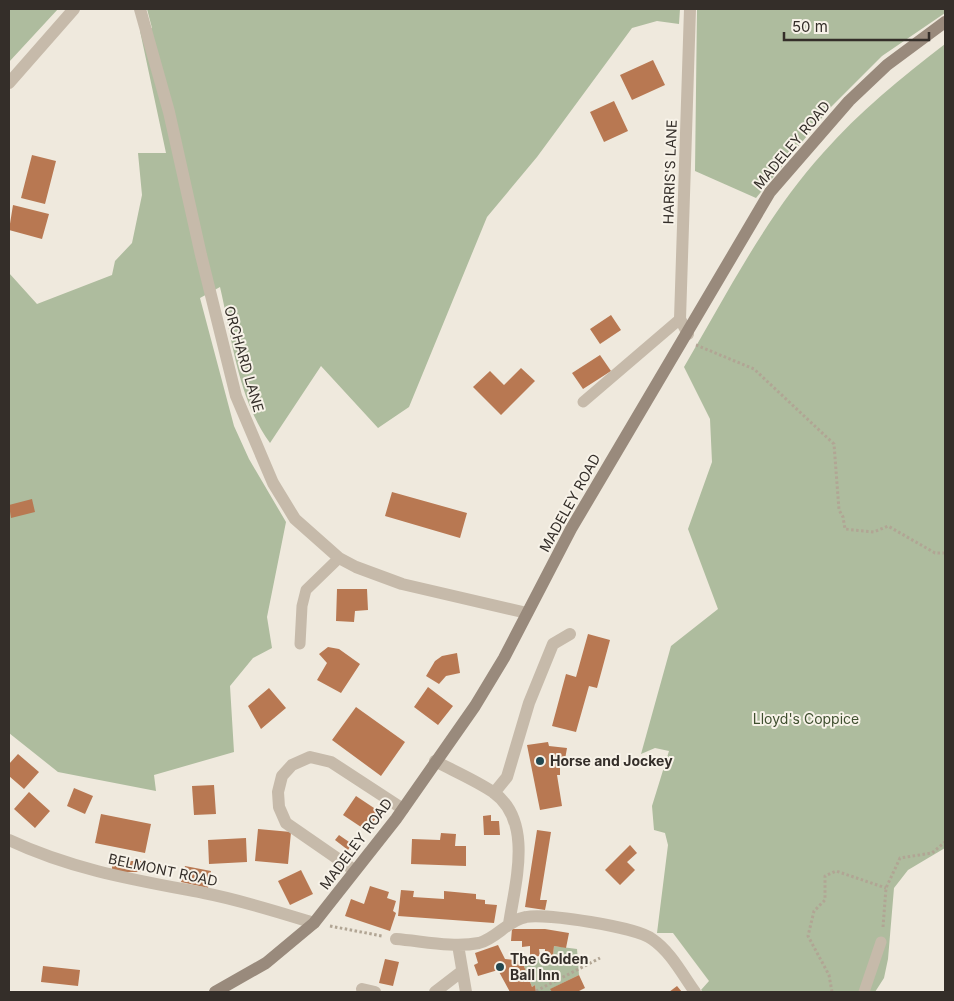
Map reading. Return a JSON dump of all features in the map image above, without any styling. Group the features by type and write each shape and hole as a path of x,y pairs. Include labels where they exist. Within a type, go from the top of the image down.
{"main road":[{"name":"MADELEY ROAD","path":"215,992 266,963 314,923 403,809 475,706 571,530 686,337 726,265 776,184 850,101 887,65 945,22"}],"street":[{"path":"9,83 74,9"},
{"name":"ORCHARD LANE","path":"140,9 169,112 200,255 236,396 272,483 295,519 339,558 356,566 402,584 527,613"},
{"name":"HARRIS'S LANE","path":"686,337 680,319 690,9"},
{"path":"494,793 507,777 529,704 553,644 570,634"},
{"path":"354,870 286,823 279,807 278,792 282,776 292,765 310,757 331,762 403,809"},
{"path":"435,761 494,793 511,812 516,826 518,848 509,924"},
{"name":"BELMONT ROAD","path":"9,840 52,859 126,879 251,904 314,923"},
{"path":"396,939 458,945 481,942 509,924 528,916 624,928 651,937 665,949 695,992"},
{"path":"458,945 461,972 466,992"},
{"path":"435,992 461,972"}],"lane":[{"path":"583,402 680,319"},
{"path":"300,644 302,606 306,590 339,558"},
{"path":"864,992 881,942"}],"path":[{"path":"686,337 754,369 834,444 839,510 843,517 845,529 874,532 888,526 935,553 945,553"},
{"path":"881,942 886,888 900,858 932,852 945,842"},
{"path":"832,992 829,975 808,936 814,911 825,900 825,876 836,871 886,888"},
{"path":"314,923 396,939"},
{"path":"536,991 600,958"}],"green space":[{"path":"9,9 58,9 9,62"},
{"path":"147,9 680,9 679,24 657,21 632,28 537,157 487,217 409,407 378,428 321,366 270,443 259,426 243,388 220,287 200,298 234,426 249,459 286,522 267,617 272,648 253,658 230,686 234,752 154,775 156,791 58,772 9,733 9,273 37,304 112,275 115,261 132,243 142,195 138,153 166,153 140,31 152,28"},
{"path":"697,9 945,9 945,13 882,56 830,108 756,198 695,171"},
{"name":"Lloyd's Coppice","path":"945,44 945,848 908,870 894,888 888,959 884,978 875,992 703,992 701,990 709,981 673,933 657,933 668,845 665,833 654,830 652,806 669,751 655,748 641,754 671,646 718,609 688,529 712,462 710,419 684,367 748,256 802,177 866,109"},
{"path":"554,946 577,949 579,975 551,989 552,992 536,992 535,985 532,987 522,961 553,956"}],"building":[{"path":"653,60 665,85 632,100 620,75"},
{"path":"614,101 628,131 604,142 590,112"},
{"path":"32,155 56,161 45,204 21,198"},
{"path":"13,205 49,214 42,239 9,230"},
{"path":"611,315 621,330 600,344 590,329"},
{"path":"600,355 611,371 583,389 572,373"},
{"path":"521,368 535,381 501,415 473,387 490,371 504,385"},
{"path":"392,492 467,513 460,538 385,516"},
{"path":"32,499 35,512 11,518 9,505"},
{"path":"337,589 367,589 368,610 355,611 354,622 336,621"},
{"path":"588,634 610,640 597,688 589,686 576,732 552,726 566,674 576,677"},
{"path":"328,647 339,649 360,664 341,693 317,680 327,663 319,654"},
{"path":"457,653 460,673 446,676 439,684 426,676 435,661 442,656"},
{"path":"428,687 453,706 438,725 414,707"},
{"path":"269,688 286,708 261,729 248,706"},
{"path":"356,707 405,742 381,776 332,740"},
{"path":"548,742 549,746 567,748 564,765 560,766 560,775 557,775 562,806 540,810 527,745"},
{"path":"18,754 39,772 24,789 9,776 9,764"},
{"path":"214,785 216,814 194,815 192,786"},
{"path":"74,788 93,796 85,814 67,806"},
{"path":"29,792 50,811 35,828 14,809"},
{"path":"356,796 380,812 367,831 343,815"},
{"path":"101,814 151,824 145,853 95,843"},
{"path":"491,815 491,821 499,821 500,835 484,835 483,816"},
{"path":"258,829 291,832 288,864 255,861"},
{"path":"537,830 551,832 540,900 547,900 545,910 525,907"},
{"path":"441,833 456,834 455,846 466,846 466,866 411,864 412,839 440,840"},
{"path":"339,835 352,844 348,850 335,840"},
{"path":"246,838 247,862 209,864 208,840"},
{"path":"630,845 637,853 627,862 635,870 620,885 605,870"},
{"path":"112,861 145,861 145,872 112,872"},
{"path":"185,866 211,871 208,888 181,882"},
{"path":"301,870 313,894 290,905 278,881"},
{"path":"370,886 389,892 387,898 396,901 393,911 396,913 390,931 345,916 351,899 364,904"},
{"path":"401,890 414,891 413,897 444,899 444,891 476,894 476,899 485,900 485,904 497,905 494,923 398,916"},
{"path":"512,929 545,929 569,933 566,948 554,946 553,956 545,955 545,949 539,949 540,956 530,957 530,946 522,947 522,941 511,941"},
{"name":"The Golden Ball Inn","path":"498,945 505,959 522,961 532,987 535,985 536,992 510,992 498,970 478,976 474,965 478,963 475,953"},
{"path":"385,959 399,962 393,986 379,983"},
{"path":"43,966 80,970 78,986 41,982"},
{"path":"579,975 585,988 577,992 552,992 550,989"},
{"path":"677,986 682,992 669,992"}],"place":[{"name":"Horse and Jockey","path":"540,761"},
{"name":"The Golden Ball Inn","path":"500,967"}]}
